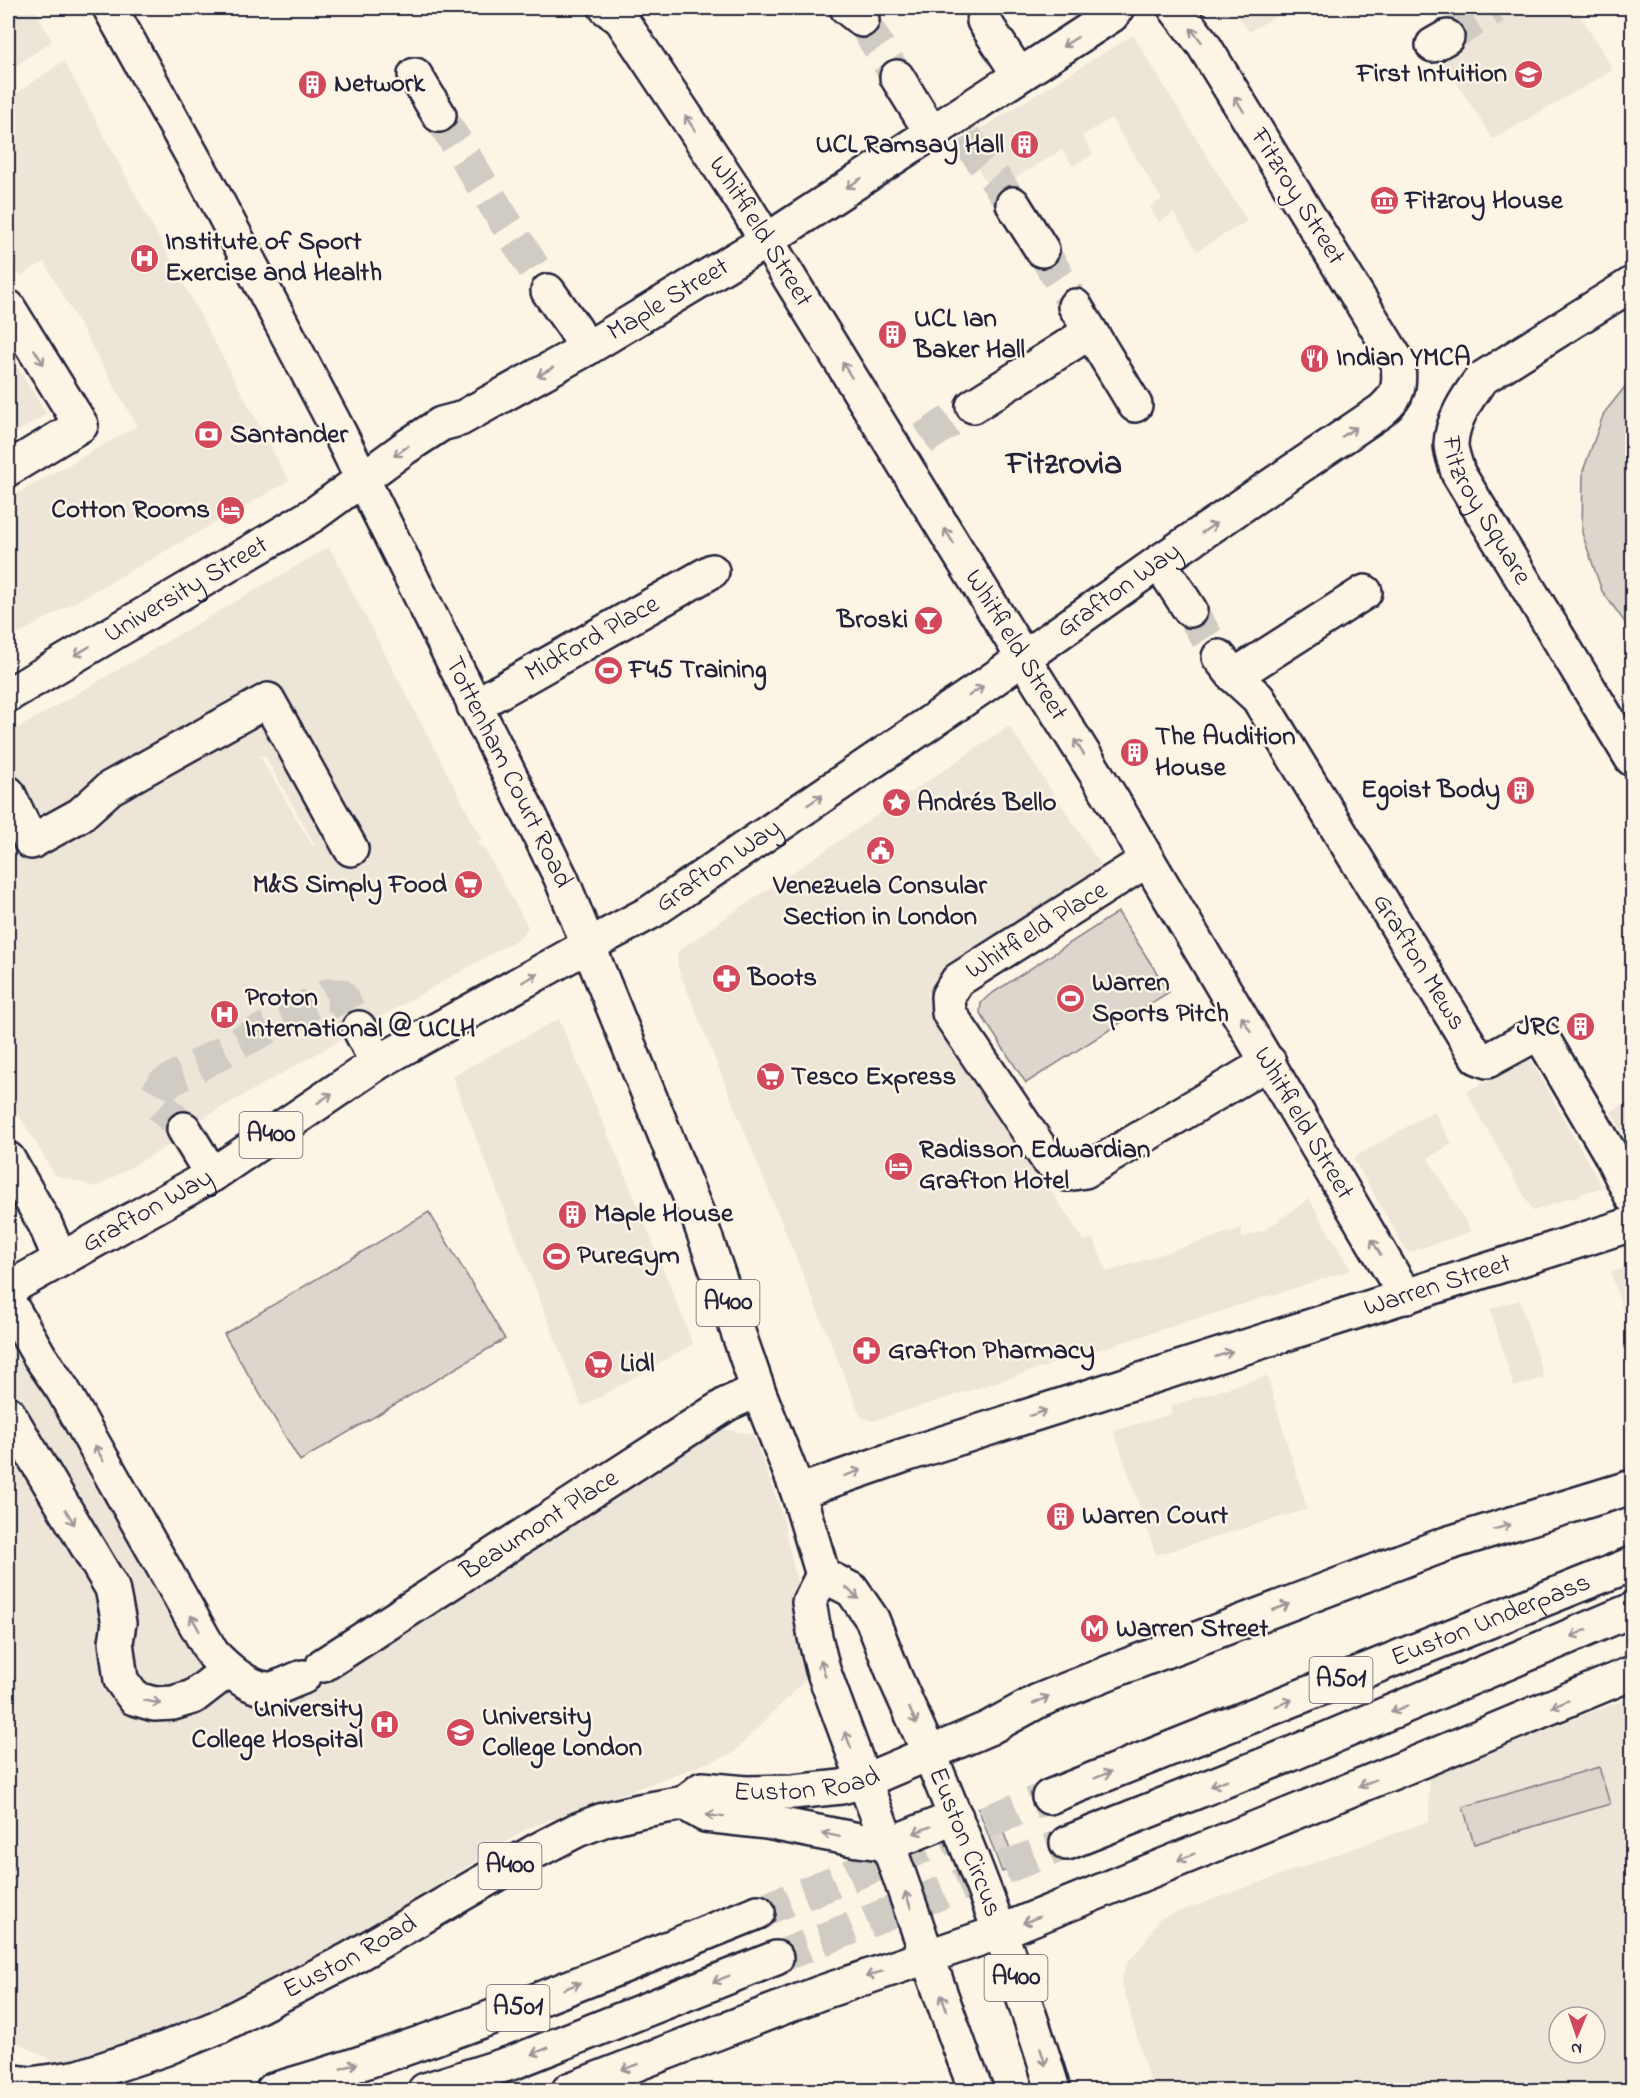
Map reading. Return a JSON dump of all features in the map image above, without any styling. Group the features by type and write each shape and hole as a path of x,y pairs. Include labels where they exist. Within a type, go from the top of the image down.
{"main road":[{"name":"Tottenham Court Road","path":"110,8 208,184 362,480 561,878 698,1216 758,1390 798,1492 824,1575"},
{"name":"Whitfield Street","path":"606,8 621,19 741,199 766,241 912,449 1023,659 1110,796 1406,1297"},
{"name":"Maple Street","path":"362,480 441,424 460,419 586,349 950,129 1018,75 1112,15 1117,8"},
{"name":"Fitzroy Street","path":"1175,8 1203,44 1398,362 1400,378 1397,394"},
{"path":"984,21 1018,75"},
{"path":"415,75 439,115"},
{"path":"897,77 950,129"},
{"path":"1013,204 1042,250"},
{"name":"Fitzroy Square","path":"1632,284 1481,379 1466,399 1456,420 1451,446 1458,473 1632,759"},
{"path":"548,291 586,349"},
{"path":"8,308 81,425 8,469"},
{"path":"974,406 1083,319 1135,405"},
{"name":"Grafton Way","path":"8,1289 212,1175 377,1063 651,912 1023,659 1159,562 1381,411 1397,394"},
{"name":"University Street","path":"8,695 314,514 362,480"},
{"path":"1159,562 1190,610"},
{"name":"Midford Place","path":"474,706 712,571"},
{"name":"Grafton Mews","path":"1365,592 1227,667 1258,698 1477,1057 1487,1061 1531,1037 1543,1039 1610,1153 1632,1197"},
{"path":"8,793 31,842 80,815 110,788 268,700 351,849"},
{"name":"Whitfield Place","path":"1147,860 958,980 948,996 949,1013 1048,1160 1067,1174 1084,1171 1269,1062"},
{"path":"359,1028 377,1063"},
{"path":"184,1129 212,1175"},
{"path":"8,1159 40,1216 60,1259"},
{"name":"Warren Street","path":"798,1492 902,1456 1632,1224"},
{"path":"8,1301 39,1355 63,1390 212,1653 228,1670 193,1697 172,1703 154,1704 134,1698 121,1680 116,1642 118,1623 112,1588 8,1413"},
{"name":"Beaumont Place","path":"228,1670 250,1683 268,1689 313,1671 727,1404 758,1390"},
{"name":"Euston Road","path":"8,2081 31,2084 79,2077 164,2049 218,2027 364,1951 516,1862 577,1830 606,1819 639,1810 684,1803 702,1788 746,1793 793,1792 841,1787 864,1781 930,1755 989,1728 1038,1701 1099,1676 1446,1544 1632,1487"},
{"name":"Euston Underpass","path":"1049,1797 1632,1564"},
{"name":"A400","path":"930,1755 872,1619 852,1590 824,1575 809,1602 826,1679 889,1844 960,2051 976,2091"},
{"name":"Euston Underpass","path":"1067,1843 1289,1755 1632,1610"},
{"path":"569,2091 819,1992 1000,1932 1432,1757 1632,1673"},
{"name":"Euston Circus","path":"930,1755 1000,1932"},
{"name":"Euston Road","path":"684,1803 705,1815 767,1822 889,1844 956,1817"},
{"name":"A501","path":"273,2091 496,2016 758,1912"},
{"name":"A400","path":"1000,1932 1041,2051 1052,2086 1050,2091"},
{"name":"A501","path":"425,2091 514,2062 776,1958"}],"shaded area":[{"path":"8,8 34,8 52,41 8,71"},
{"path":"1233,8 1289,8 1249,32"},
{"name":"First Intuition","path":"1455,8 1576,8 1613,70 1493,139 1441,59"},
{"name":"UCL Ramsay Hall","path":"1133,35 1247,221 1197,251 1174,213 1159,222 1150,207 1162,199 1111,118 1082,136 1093,154 1073,166 1062,150 1015,178 1026,196 1003,210 961,141"},
{"path":"64,61 289,481 8,640 8,499 137,426 44,262 20,276 8,256 8,132 13,128 8,120 8,99"},
{"path":"8,352 46,414 8,438"},
{"path":"1632,378 1632,632 1602,591 1582,533 1583,471 1604,413"},
{"path":"329,547 482,840 476,843 484,848 528,927 521,937 170,1137 173,1143 96,1187 55,1175 16,1110 17,1100 8,1085 8,734","holes":["259,755 265,756 315,845 312,845"]},
{"path":"1009,726 1104,870 927,991 930,1007 1084,1241 1093,1238 1107,1272 1242,1228 1242,1238 1265,1230 1309,1199 1351,1270 873,1421 861,1417 678,968 677,955 680,950 721,921"},
{"name":"Warren Sports Pitch","path":"1118,912 1169,992 1026,1083 980,1013 981,1003 988,996"},
{"name":"Maple House","path":"559,1019 693,1344 582,1407 452,1076"},
{"path":"1529,1057 1602,1187 1533,1211 1466,1092"},
{"path":"1632,1099 1632,1147 1611,1112"},
{"path":"1434,1111 1452,1144 1428,1158 1471,1231 1408,1253 1353,1158"},
{"path":"429,1212 505,1339 300,1461 224,1334"},
{"path":"1632,1266 1632,1341 1611,1272"},
{"path":"1520,1300 1544,1378 1514,1387 1490,1309"},
{"name":"University College London","path":"8,1326 222,1684 268,1695 705,1427 753,1434 782,1515 816,1669 732,1754 528,1828 290,1979 69,2069 8,2038"},
{"path":"1267,1376 1307,1509 1156,1555 1114,1431 1172,1414 1170,1406"},
{"path":"1632,1697 1632,2090 1152,2090 1121,1979 1127,1963 1143,1945 1159,1919 1429,1821 1429,1774"},
{"path":"1599,1767 1610,1804 1474,1844 1463,1807"},
{"path":"993,1803 1016,1866 1002,1872 978,1808"}],"tunnel":[{"path":"1447,37 1495,8"},
{"path":"862,20 897,77"},
{"path":"439,115 548,291"},
{"path":"965,137 1013,204"},
{"path":"1042,250 1075,306"},
{"path":"923,439 973,406"},
{"path":"1190,610 1219,657"},
{"path":"184,1129 154,1100 162,1085 327,995 340,995 359,1028"},
{"path":"758,1912 1049,1797"},
{"path":"776,1958 1067,1843"}],"place":[{"name":"First Intuition","path":"1528,74"},
{"name":"Network","path":"313,84"},
{"name":"UCL Ramsay Hall","path":"1025,145"},
{"name":"Fitzroy House","path":"1384,201"},
{"name":"Institute of Sport Exercise and Health","path":"144,258"},
{"name":"UCL Ian Baker Hall","path":"893,335"},
{"name":"Indian YMCA","path":"1315,358"},
{"name":"Santander","path":"209,435"},
{"name":"Cotton Rooms","path":"231,510"},
{"name":"Broski","path":"929,620"},
{"name":"F45 Training","path":"608,670"},
{"name":"The Audition House","path":"1134,753"},
{"name":"Egoist Body","path":"1521,790"},
{"name":"Andrés Bello","path":"896,803"},
{"name":"Venezuela Consular Section in London","path":"880,851"},
{"name":"M&S Simply Food","path":"468,885"},
{"name":"Boots","path":"727,978"},
{"name":"Warren Sports Pitch","path":"1071,999"},
{"name":"Proton International @ UCLH","path":"224,1014"},
{"name":"JRC","path":"1581,1027"},
{"name":"Tesco Express","path":"770,1077"},
{"name":"Radisson Edwardian Grafton Hotel","path":"898,1166"},
{"name":"Maple House","path":"573,1214"},
{"name":"PureGym","path":"556,1256"},
{"name":"Grafton Pharmacy","path":"867,1351"},
{"name":"Lidl","path":"599,1364"},
{"name":"Warren Court","path":"1061,1516"},
{"name":"Warren Street","path":"1095,1629"},
{"name":"University College Hospital","path":"384,1725"},
{"name":"University College London","path":"461,1733"}],"district":[{"name":"Fitzrovia","path":"1064,465"}]}
